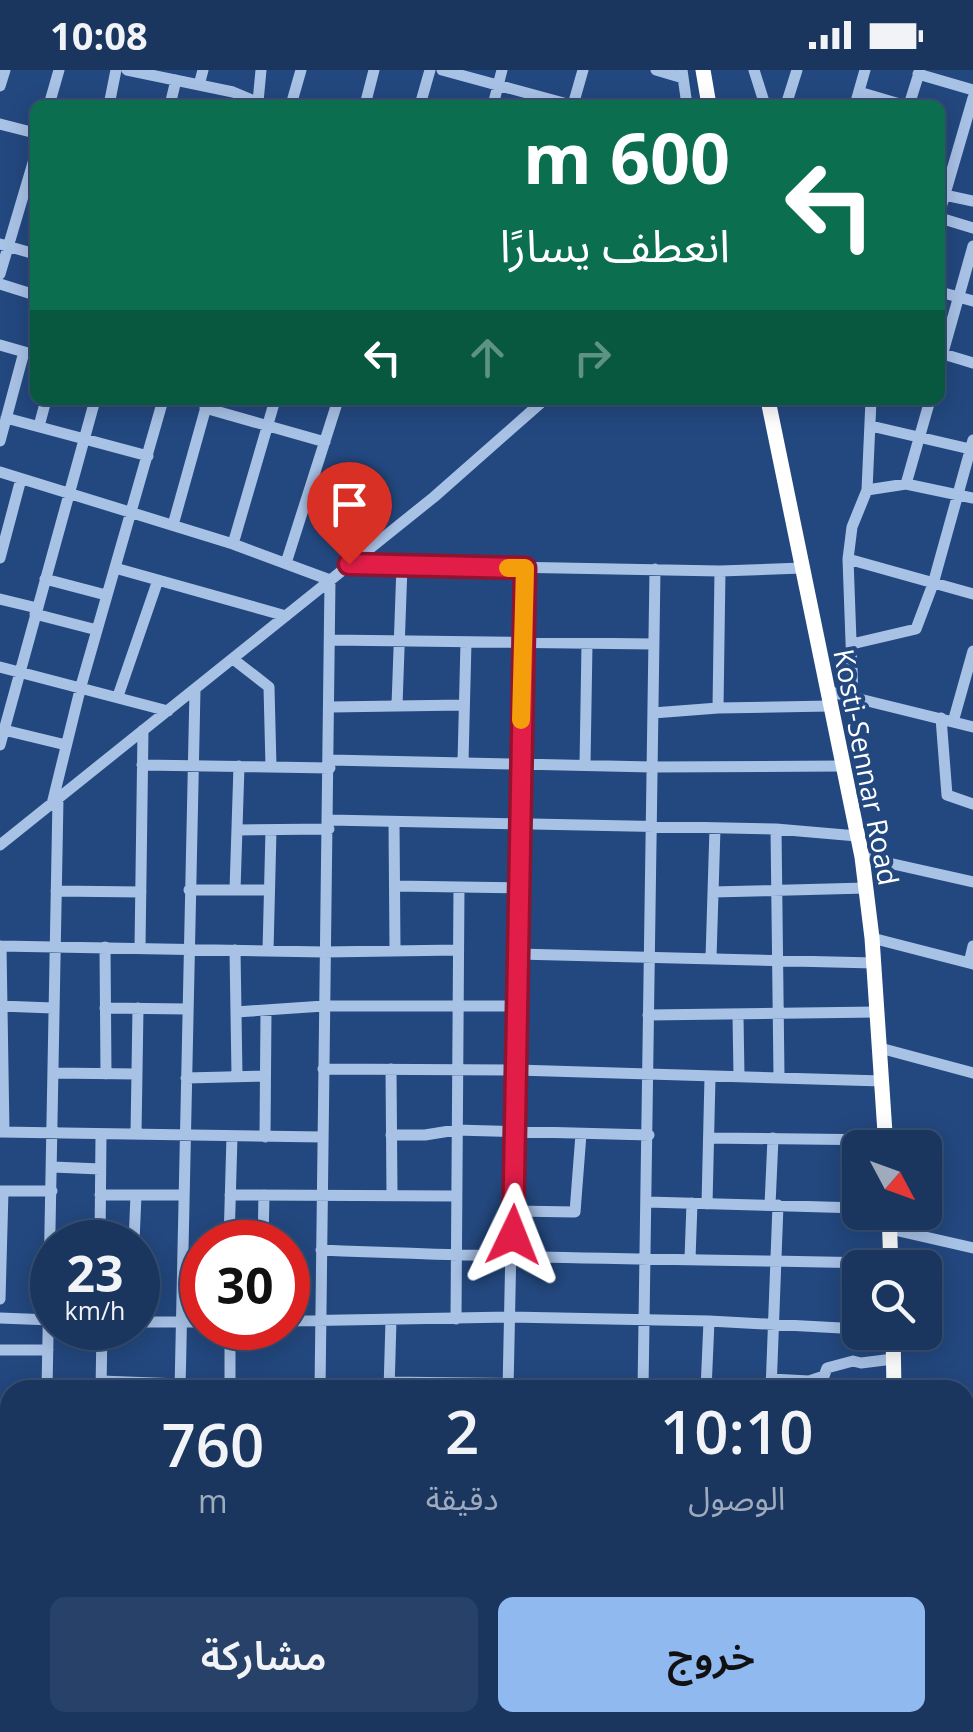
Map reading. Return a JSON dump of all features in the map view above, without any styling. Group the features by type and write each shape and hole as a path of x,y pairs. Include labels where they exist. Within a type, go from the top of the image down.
{"highway":[{"path":"703,70 708,100"},
{"name":"Kosti-Sennar Road","path":"769,405 862,856 872,938 885,1130"},
{"path":"893,1350 894,1380"}],"street":[{"path":"50,100 59,70"},
{"path":"110,100 116,70"},
{"path":"127,70 199,85 231,98"},
{"path":"199,85 203,70"},
{"path":"260,70 261,100"},
{"path":"293,100 301,70"},
{"path":"365,100 374,70"},
{"path":"421,100 430,70"},
{"path":"442,70 554,100"},
{"path":"494,100 502,70"},
{"path":"573,100 582,70"},
{"path":"656,70 682,74 687,100"},
{"path":"754,70 763,100"},
{"path":"788,100 798,70"},
{"path":"857,98 864,70"},
{"path":"908,100 919,72 973,94 967,142 945,187"},
{"path":"171,100 176,80"},
{"path":"0,124 30,132"},
{"path":"0,274 4,245 30,170"},
{"path":"945,194 973,200"},
{"path":"945,216 973,228"},
{"path":"4,245 30,253"},
{"path":"945,343 973,246"},
{"path":"0,284 30,293"},
{"path":"945,294 973,302"},
{"path":"0,345 29,354 0,440"},
{"path":"945,357 973,363"},
{"path":"39,426 45,405"},
{"path":"0,745 94,405"},
{"path":"52,1220 55,801 81,686 163,405"},
{"path":"173,524 206,405"},
{"path":"209,405 325,442"},
{"path":"232,544 274,405"},
{"path":"286,563 336,405"},
{"path":"0,845 434,497 538,405"},
{"path":"853,696 848,559 852,527 867,490 871,405"},
{"path":"906,484 929,405"},
{"path":"6,418 148,456"},
{"path":"852,644 913,632 918,626 972,445 871,426"},
{"path":"0,472 173,524 330,580"},
{"path":"0,558 3,534 21,478"},
{"path":"867,490 906,484 973,498"},
{"path":"848,559 973,594"},
{"path":"349,564 720,571 802,568"},
{"path":"397,706 402,566"},
{"path":"114,568 286,616"},
{"path":"508,1380 525,568"},
{"path":"643,1380 655,570"},
{"path":"718,708 720,571"},
{"path":"45,579 106,595"},
{"path":"118,696 158,580"},
{"path":"320,1380 330,580"},
{"path":"0,599 97,630"},
{"path":"331,640 654,644"},
{"path":"462,762 466,642"},
{"path":"585,765 587,644"},
{"path":"973,651 947,720 947,796 973,804"},
{"path":"234,659 269,686 270,766"},
{"path":"0,666 168,711"},
{"path":"184,1220 194,690"},
{"path":"653,713 853,696 973,727"},
{"path":"330,707 463,705"},
{"path":"4,730 66,745"},
{"path":"140,948 143,730"},
{"path":"142,765 462,762 842,766"},
{"path":"235,890 239,766"},
{"path":"394,822 395,950"},
{"path":"237,830 394,822 776,829 857,836"},
{"path":"711,958 715,828"},
{"path":"776,829 778,1077"},
{"path":"268,951 271,830"},
{"path":"862,856 973,882"},
{"path":"395,886 518,888"},
{"path":"456,1319 459,887"},
{"path":"713,892 866,888"},
{"path":"189,890 269,890"},
{"path":"56,891 140,892"},
{"path":"872,938 971,964 973,946"},
{"path":"323,1137 2,1132 0,946 324,952 458,950"},
{"path":"105,947 106,1074"},
{"path":"235,950 237,1076"},
{"path":"518,954 874,962"},
{"path":"0,1006 53,1008"},
{"path":"236,1012 324,1006 518,1006"},
{"path":"105,1008 188,1009"},
{"path":"136,1134 138,1008"},
{"path":"265,1137 266,1012"},
{"path":"648,1014 780,1016 878,1012"},
{"path":"738,1016 738,1076"},
{"path":"880,1048 973,1073"},
{"path":"323,1069 882,1080"},
{"path":"390,1069 392,1196"},
{"path":"53,1073 137,1074"},
{"path":"186,1078 265,1076"},
{"path":"707,1204 710,1077"},
{"path":"392,1134 425,1135 456,1130 649,1135"},
{"path":"100,1220 101,1134"},
{"path":"514,1211 575,1212 581,1134"},
{"path":"229,1220 232,1136"},
{"path":"709,1138 842,1142"},
{"path":"771,1380 776,1261 774,1138"},
{"path":"53,1167 100,1169"},
{"path":"0,1300 2,1191 52,1191"},
{"path":"100,1194 184,1195"},
{"path":"135,1220 136,1195"},
{"path":"230,1196 456,1196"},
{"path":"263,1220 264,1196"},
{"path":"647,1202 842,1207"},
{"path":"690,1258 692,1203"},
{"path":"920,1230 973,1248"},
{"path":"321,1250 512,1259 690,1258 842,1263"},
{"path":"310,1321 510,1316 842,1328"},
{"path":"0,1318 30,1319"},
{"path":"389,1380 391,1320"},
{"path":"706,1380 709,1321"},
{"path":"0,1350 30,1350"},
{"path":"47,1380 48,1350"},
{"path":"102,1350 102,1380"},
{"path":"180,1380 181,1350"},
{"path":"230,1350 230,1380"},
{"path":"812,1380 842,1362 893,1360"}],"slow traffic":[{"path":"508,568 525,568 521,720"}],"route":[{"path":"349,564 525,568 513,1235"}]}
